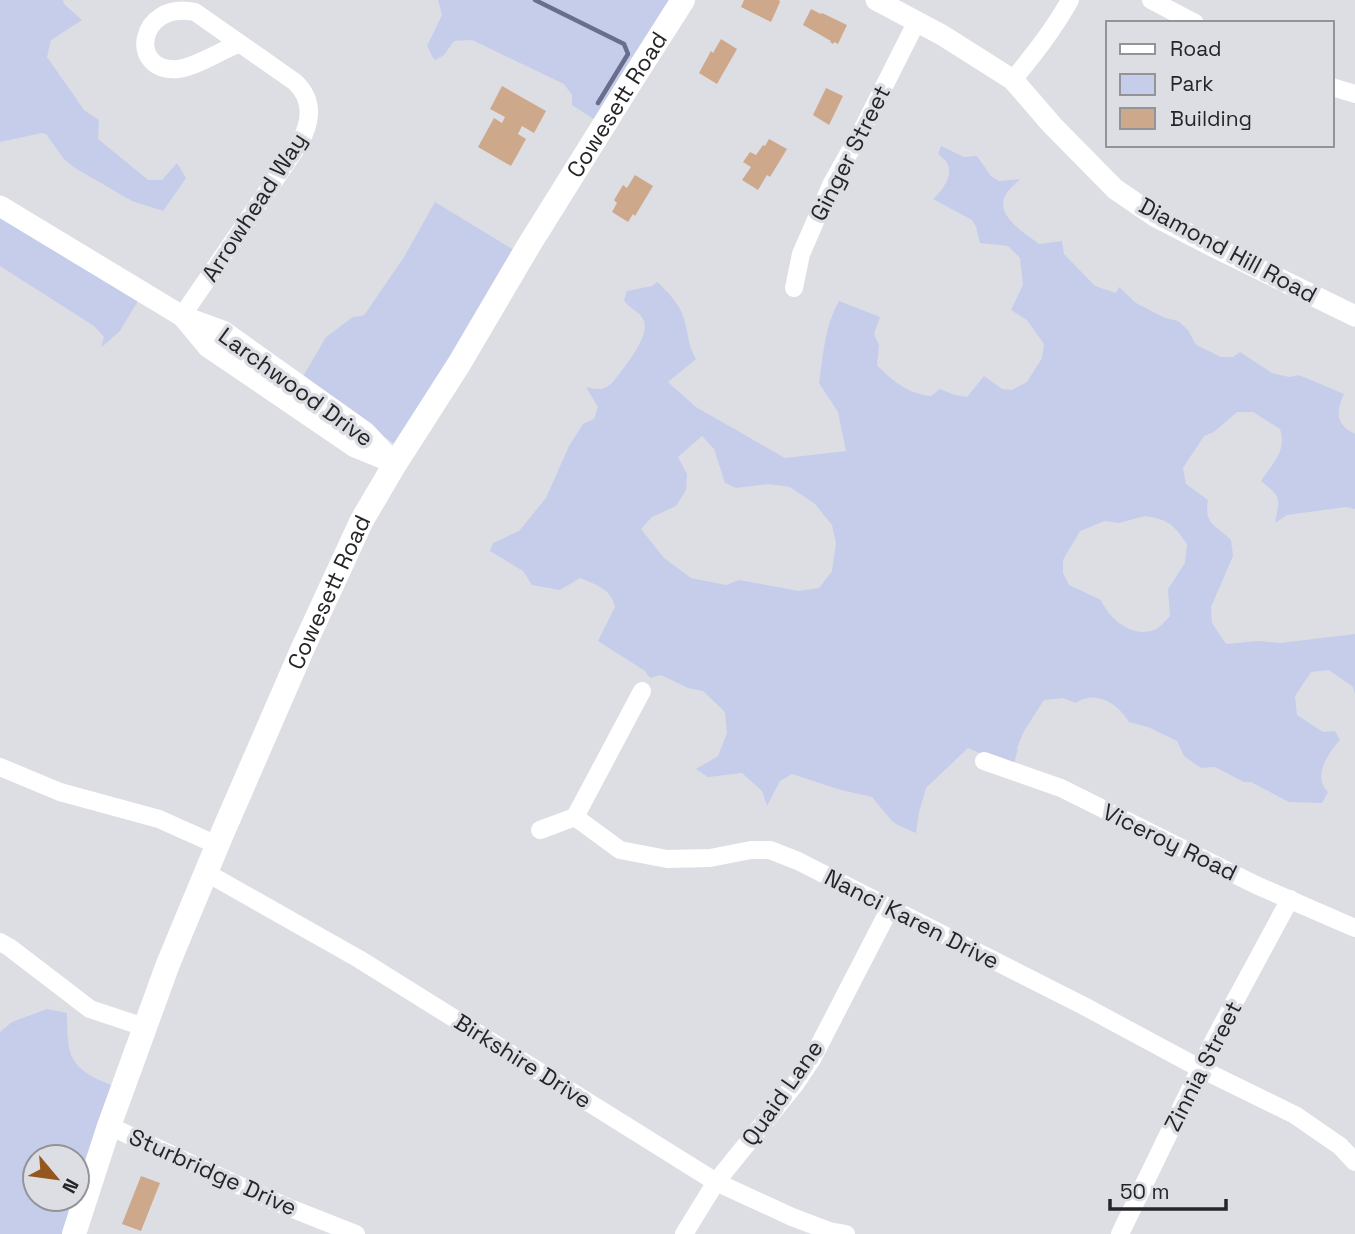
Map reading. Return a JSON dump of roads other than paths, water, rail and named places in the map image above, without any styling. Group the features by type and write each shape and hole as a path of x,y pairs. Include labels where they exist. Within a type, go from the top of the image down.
{"main road":[{"name":"Cowesett Road","path":"74,1234 108,1126 144,1027 217,845 362,520 682,0"}],"street":[{"name":"Diamond Hill Road","path":"876,0 1013,80 1059,133 1115,189 1156,217 1355,316"},
{"path":"1013,80 1053,29 1070,0"},
{"path":"1151,0 1191,21"},
{"name":"Arrowhead Way","path":"182,316 303,138 309,105 301,88 239,43 195,12 176,6 166,7 150,19 146,27 144,37 150,56 167,68 188,67 239,43"},
{"name":"Ginger Street","path":"794,288 801,254 831,185 917,22"},
{"path":"1334,88 1355,94"},
{"name":"Larchwood Drive","path":"0,206 182,316 223,331 365,432 395,464"},
{"path":"540,830 575,817 642,691"},
{"name":"Viceroy Road","path":"984,761 1061,789 1256,885 1354,925"},
{"path":"0,767 60,792 159,819 217,845"},
{"name":"Nanci Karen Drive","path":"575,817 620,850 667,859 710,858 751,850 769,850 798,861 1295,1115 1340,1146 1355,1162"},
{"name":"Birkshire Drive","path":"207,873 359,959 716,1182 792,1217 829,1231 846,1234"},
{"name":"Zinnia Street","path":"1120,1234 1215,1038 1290,899"},
{"name":"Quaid Lane","path":"684,1234 716,1182 796,1083 812,1059 890,908"},
{"path":"0,942 90,1009 144,1027"},
{"name":"Sturbridge Drive","path":"108,1126 280,1204 356,1234"}],"waterway":[{"path":"535,0 624,44 628,54 598,103"}]}
